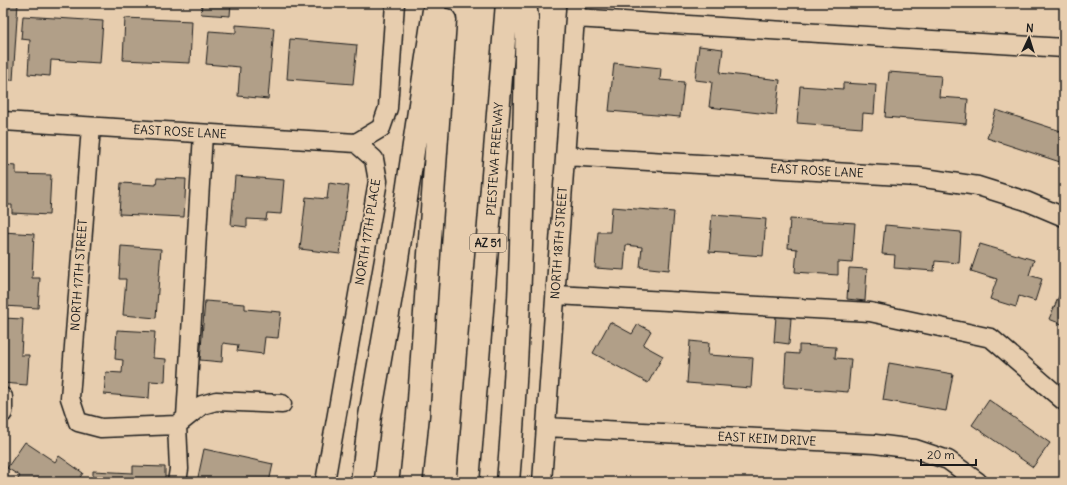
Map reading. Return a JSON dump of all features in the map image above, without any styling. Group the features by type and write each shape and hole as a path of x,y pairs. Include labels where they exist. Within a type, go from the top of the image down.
{"highway":[{"path":"362,482 370,416 395,273 435,3"},
{"path":"412,482 419,408 446,3"},
{"name":"PIESTEWA FREEWAY","path":"468,482 507,3"},
{"path":"508,482 514,414 520,285 527,18 525,3"}],"street":[{"path":"356,143 380,128 388,108 396,3"},
{"path":"576,11 1064,48"},
{"name":"NORTH 18TH STREET","path":"542,482 576,11"},
{"name":"EAST ROSE LANE","path":"3,122 356,143"},
{"name":"NORTH 17TH STREET","path":"91,127 70,398 78,422 101,428 181,421"},
{"path":"177,482 203,134"},
{"name":"NORTH 17TH PLACE","path":"325,482 378,181 374,159 356,143"},
{"name":"EAST ROSE LANE","path":"565,156 918,177 978,186 1026,201 1064,216"},
{"path":"556,295 870,312 991,338 1064,400"},
{"path":"3,397 3,413"},
{"path":"181,421 202,405 216,401 282,404"},
{"name":"EAST KEIM DRIVE","path":"546,427 875,444 916,449 948,460 978,482"}],"building":[{"path":"3,3 18,3 13,80 3,80"},
{"path":"202,3 231,3 230,16 201,14"},
{"path":"23,16 103,21 100,63 51,60 50,76 28,74 30,40 21,39"},
{"path":"125,18 192,21 190,63 123,60"},
{"path":"236,25 274,28 268,99 238,96 240,67 206,64 209,31 236,33"},
{"path":"290,39 357,45 353,84 287,79"},
{"path":"699,46 723,49 720,73 780,80 776,115 709,107 712,82 695,80"},
{"path":"614,63 661,68 660,80 684,82 680,117 609,111"},
{"path":"889,72 941,76 939,97 968,99 966,124 885,117"},
{"path":"843,83 876,85 874,114 863,113 862,128 797,123 800,86 843,89"},
{"path":"996,110 1064,132 1064,150 1060,162 987,138"},
{"path":"3,165 16,166 16,174 51,175 49,215 12,213 12,205 3,205"},
{"path":"235,176 284,180 281,214 267,213 266,220 247,219 247,227 231,225"},
{"path":"157,178 186,179 184,217 119,214 121,183 156,185"},
{"path":"329,183 349,186 340,254 300,249 306,197 327,199"},
{"path":"612,207 674,212 669,270 640,267 642,247 626,245 624,270 595,268 598,232 610,232"},
{"path":"712,215 766,219 763,256 709,252"},
{"path":"790,219 855,223 852,263 838,262 838,275 795,272 797,249 788,248"},
{"path":"885,225 961,232 959,263 935,261 934,271 894,268 895,255 882,254"},
{"path":"3,232 34,234 32,278 40,278 38,308 3,306"},
{"path":"980,244 1034,260 1029,275 1042,279 1035,301 1019,296 1016,307 990,299 997,279 971,271"},
{"path":"121,246 161,249 156,318 123,315 126,279 119,279"},
{"path":"849,268 867,269 865,301 847,299"},
{"path":"1062,289 1064,290 1064,325 1049,319"},
{"path":"205,301 245,304 245,309 281,312 278,338 265,337 263,354 237,351 238,345 223,343 222,362 200,360"},
{"path":"776,316 791,318 789,344 774,342"},
{"path":"3,318 23,319 21,355 29,355 27,385 3,383"},
{"path":"610,322 632,334 638,324 651,331 643,345 663,356 648,383 593,353"},
{"path":"117,330 155,332 153,358 166,359 165,382 150,381 149,398 104,394 106,372 122,373 123,360 115,359"},
{"path":"690,341 709,343 708,355 753,358 751,388 687,383"},
{"path":"799,345 836,347 835,358 851,359 848,392 784,387 786,353 799,354"},
{"path":"889,363 953,374 946,411 883,400"},
{"path":"989,400 1050,443 1033,467 972,425"},
{"path":"25,442 55,462 59,456 83,473 77,482 16,482 20,476 7,468"},
{"path":"204,449 273,464 269,482 197,482"},
{"path":"133,466 165,467 165,482 93,482 93,471 133,473"},
{"path":"584,478 655,481 584,482"},
{"path":"679,479 713,482 679,482"}]}
